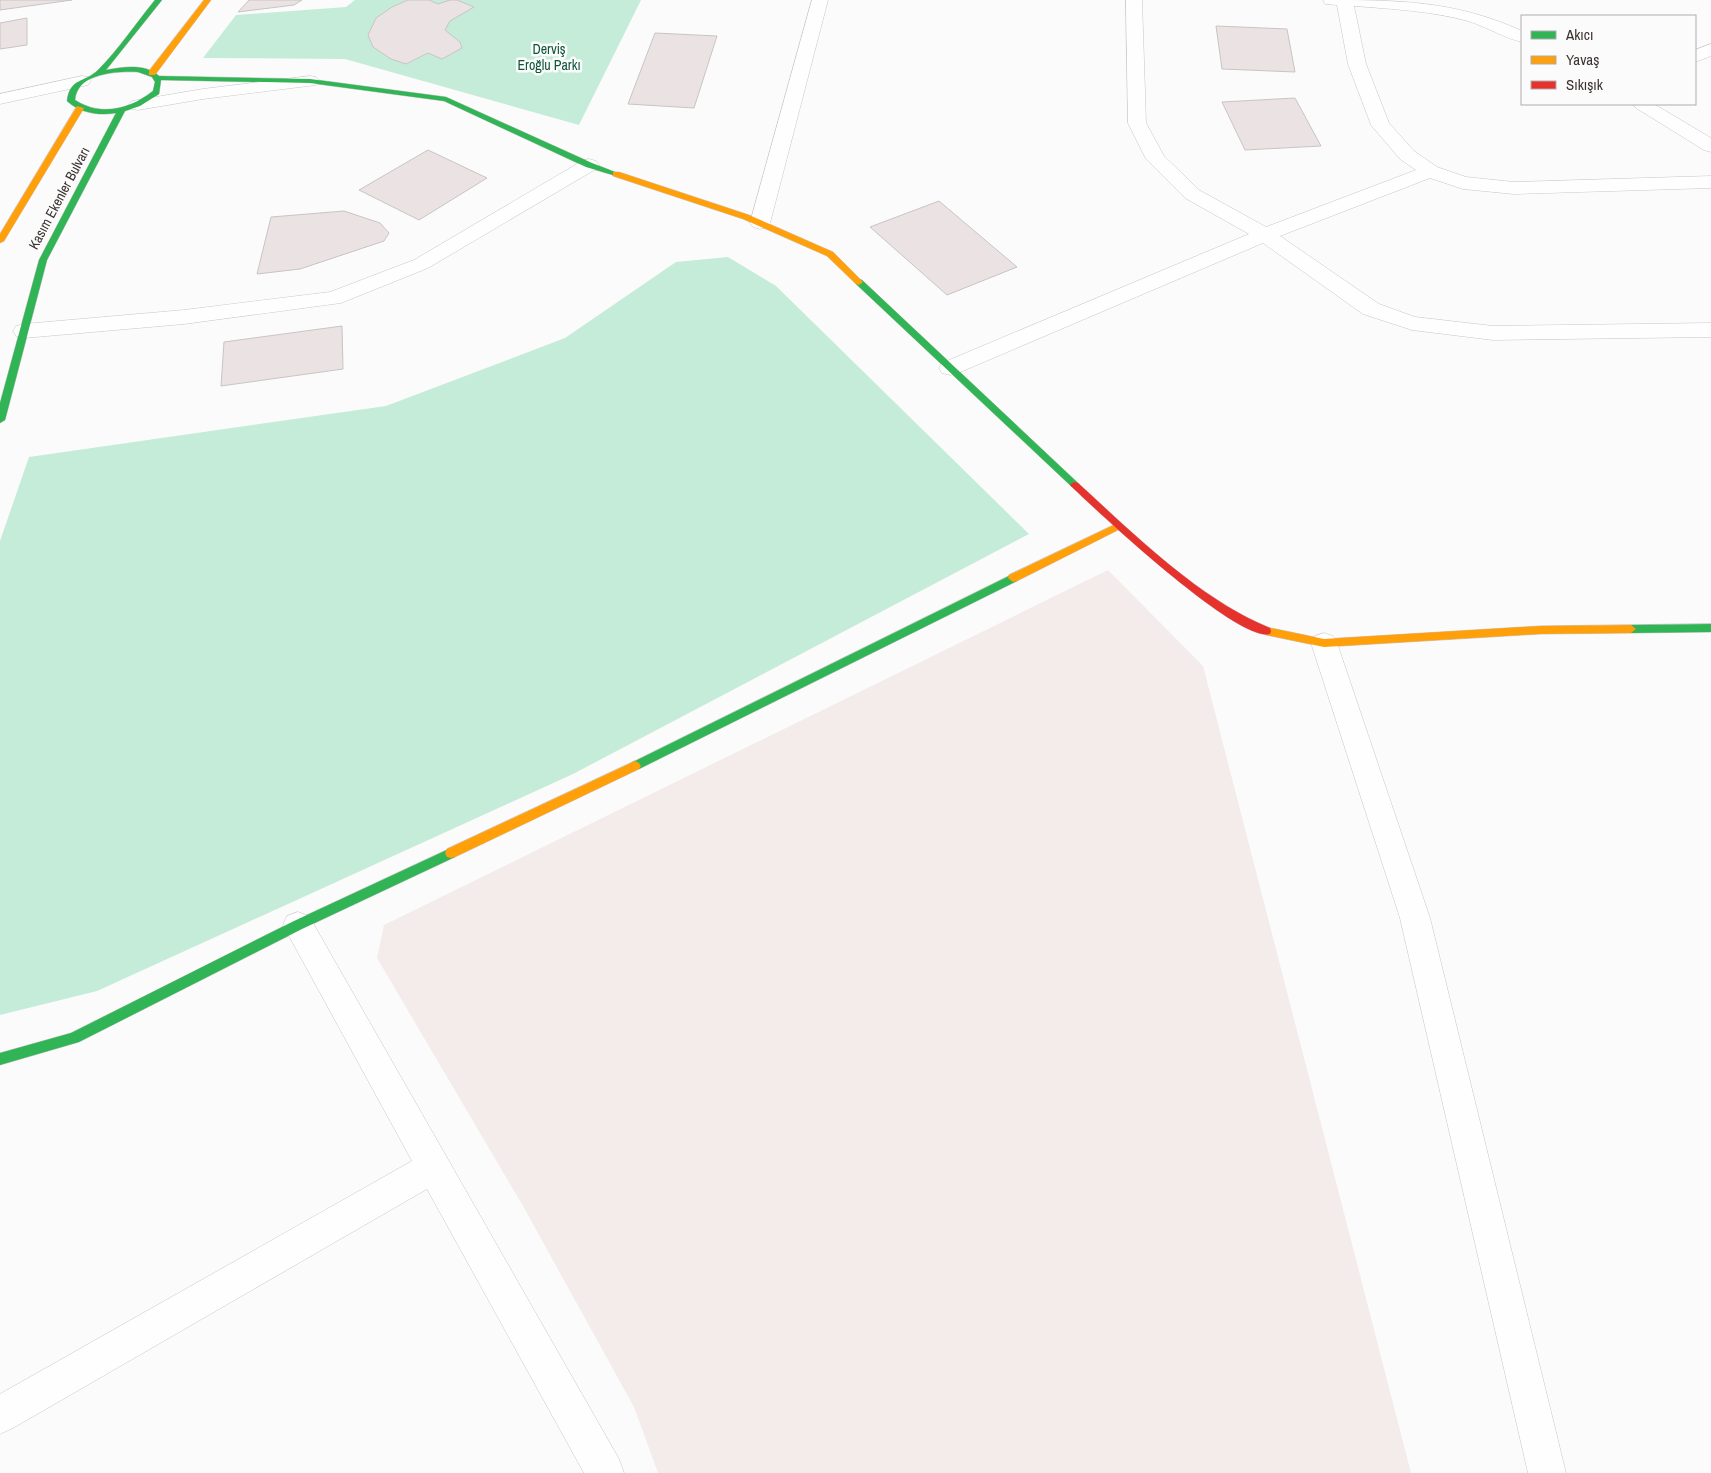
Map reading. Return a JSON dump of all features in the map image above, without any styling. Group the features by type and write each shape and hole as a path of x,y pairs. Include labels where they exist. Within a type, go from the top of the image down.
{"street":[{"path":"146,0 148,14"},
{"name":"Kasım Ekenler Bulvarı","path":"0,241 76,105 72,91 90,77 160,0"},
{"name":"Kasım Ekenler Bulvarı","path":"0,420 43,260 130,107 156,92 159,85 155,76 208,0"},
{"path":"760,223 820,0"},
{"path":"1134,0 1137,123 1156,159 1192,194 1265,235 1370,309 1412,324 1493,333 1711,330"},
{"path":"1521,37 1459,14 1413,4 1338,0 1357,64 1380,125 1407,155 1430,170 1463,183 1514,188 1711,182"},
{"path":"1696,56 1711,49"},
{"path":"0,99 128,68 155,76 310,81 446,99 589,165 760,223 830,254 1118,526 1189,585 1244,624 1272,633 1324,643 1540,630 1711,628"},
{"path":"0,104 76,105 99,112 203,94 310,81"},
{"path":"1644,105 1711,146"},
{"path":"24,331 184,317 334,298 421,264 589,165"},
{"path":"950,368 1265,235 1430,170"},
{"path":"0,1059 74,1038 298,925 624,770 1118,526"},
{"path":"1324,643 1415,918 1547,1473"},
{"path":"298,925 605,1473"},
{"path":"0,1415 433,1167"}],"shaded area":[{"path":"1108,570 1203,666 1411,1473 658,1473 634,1407 523,1206 377,958 384,925"}],"green space":[{"name":"Derviş Eroğlu Parkı","path":"355,0 641,0 579,125 345,59 203,58 236,15 346,7"},
{"path":"728,257 776,286 1029,534 573,774 97,991 0,1015 0,541 29,457 386,406 565,338 676,262"}],"building":[{"path":"0,0 72,0 0,10"},
{"path":"249,0 302,0 294,5 238,12"},
{"path":"408,0 429,0 438,4 457,0 474,7 450,21 445,30 460,42 462,48 442,59 428,53 406,64 391,59 373,47 368,35 376,18 392,7"},
{"path":"27,18 27,45 0,49 0,23"},
{"path":"1216,26 1287,29 1295,72 1222,69"},
{"path":"655,33 717,36 694,108 628,104"},
{"path":"1295,98 1321,146 1245,150 1222,102"},
{"path":"428,150 487,178 419,220 359,190"},
{"path":"939,201 1017,267 947,295 870,227"},
{"path":"344,211 380,223 389,233 384,241 300,269 257,274 271,217"},
{"path":"342,326 343,369 221,386 224,342"}],"traffic: fast":[{"path":"99,73 116,70 148,72 155,76 158,82 156,92 137,105 115,111 91,111 71,101 72,91 82,81 99,73 159,0"},
{"path":"158,78 310,81 446,99 589,165 616,174"},
{"path":"0,420 43,260 122,110"},
{"path":"859,282 1075,485"},
{"path":"635,766 1013,578"},
{"path":"1631,629 1711,628"},
{"path":"0,1059 74,1038 298,925 451,853"}],"traffic: slow":[{"path":"152,73 208,0"},
{"path":"0,241 80,108"},
{"path":"616,174 746,217 830,254 859,282"},
{"path":"1013,578 1118,526"},
{"path":"1266,631 1324,643 1540,630 1631,629"},
{"path":"451,853 635,766"}],"traffic: jam":[{"path":"1075,485 1141,545 1200,593 1225,611 1266,631"}]}
